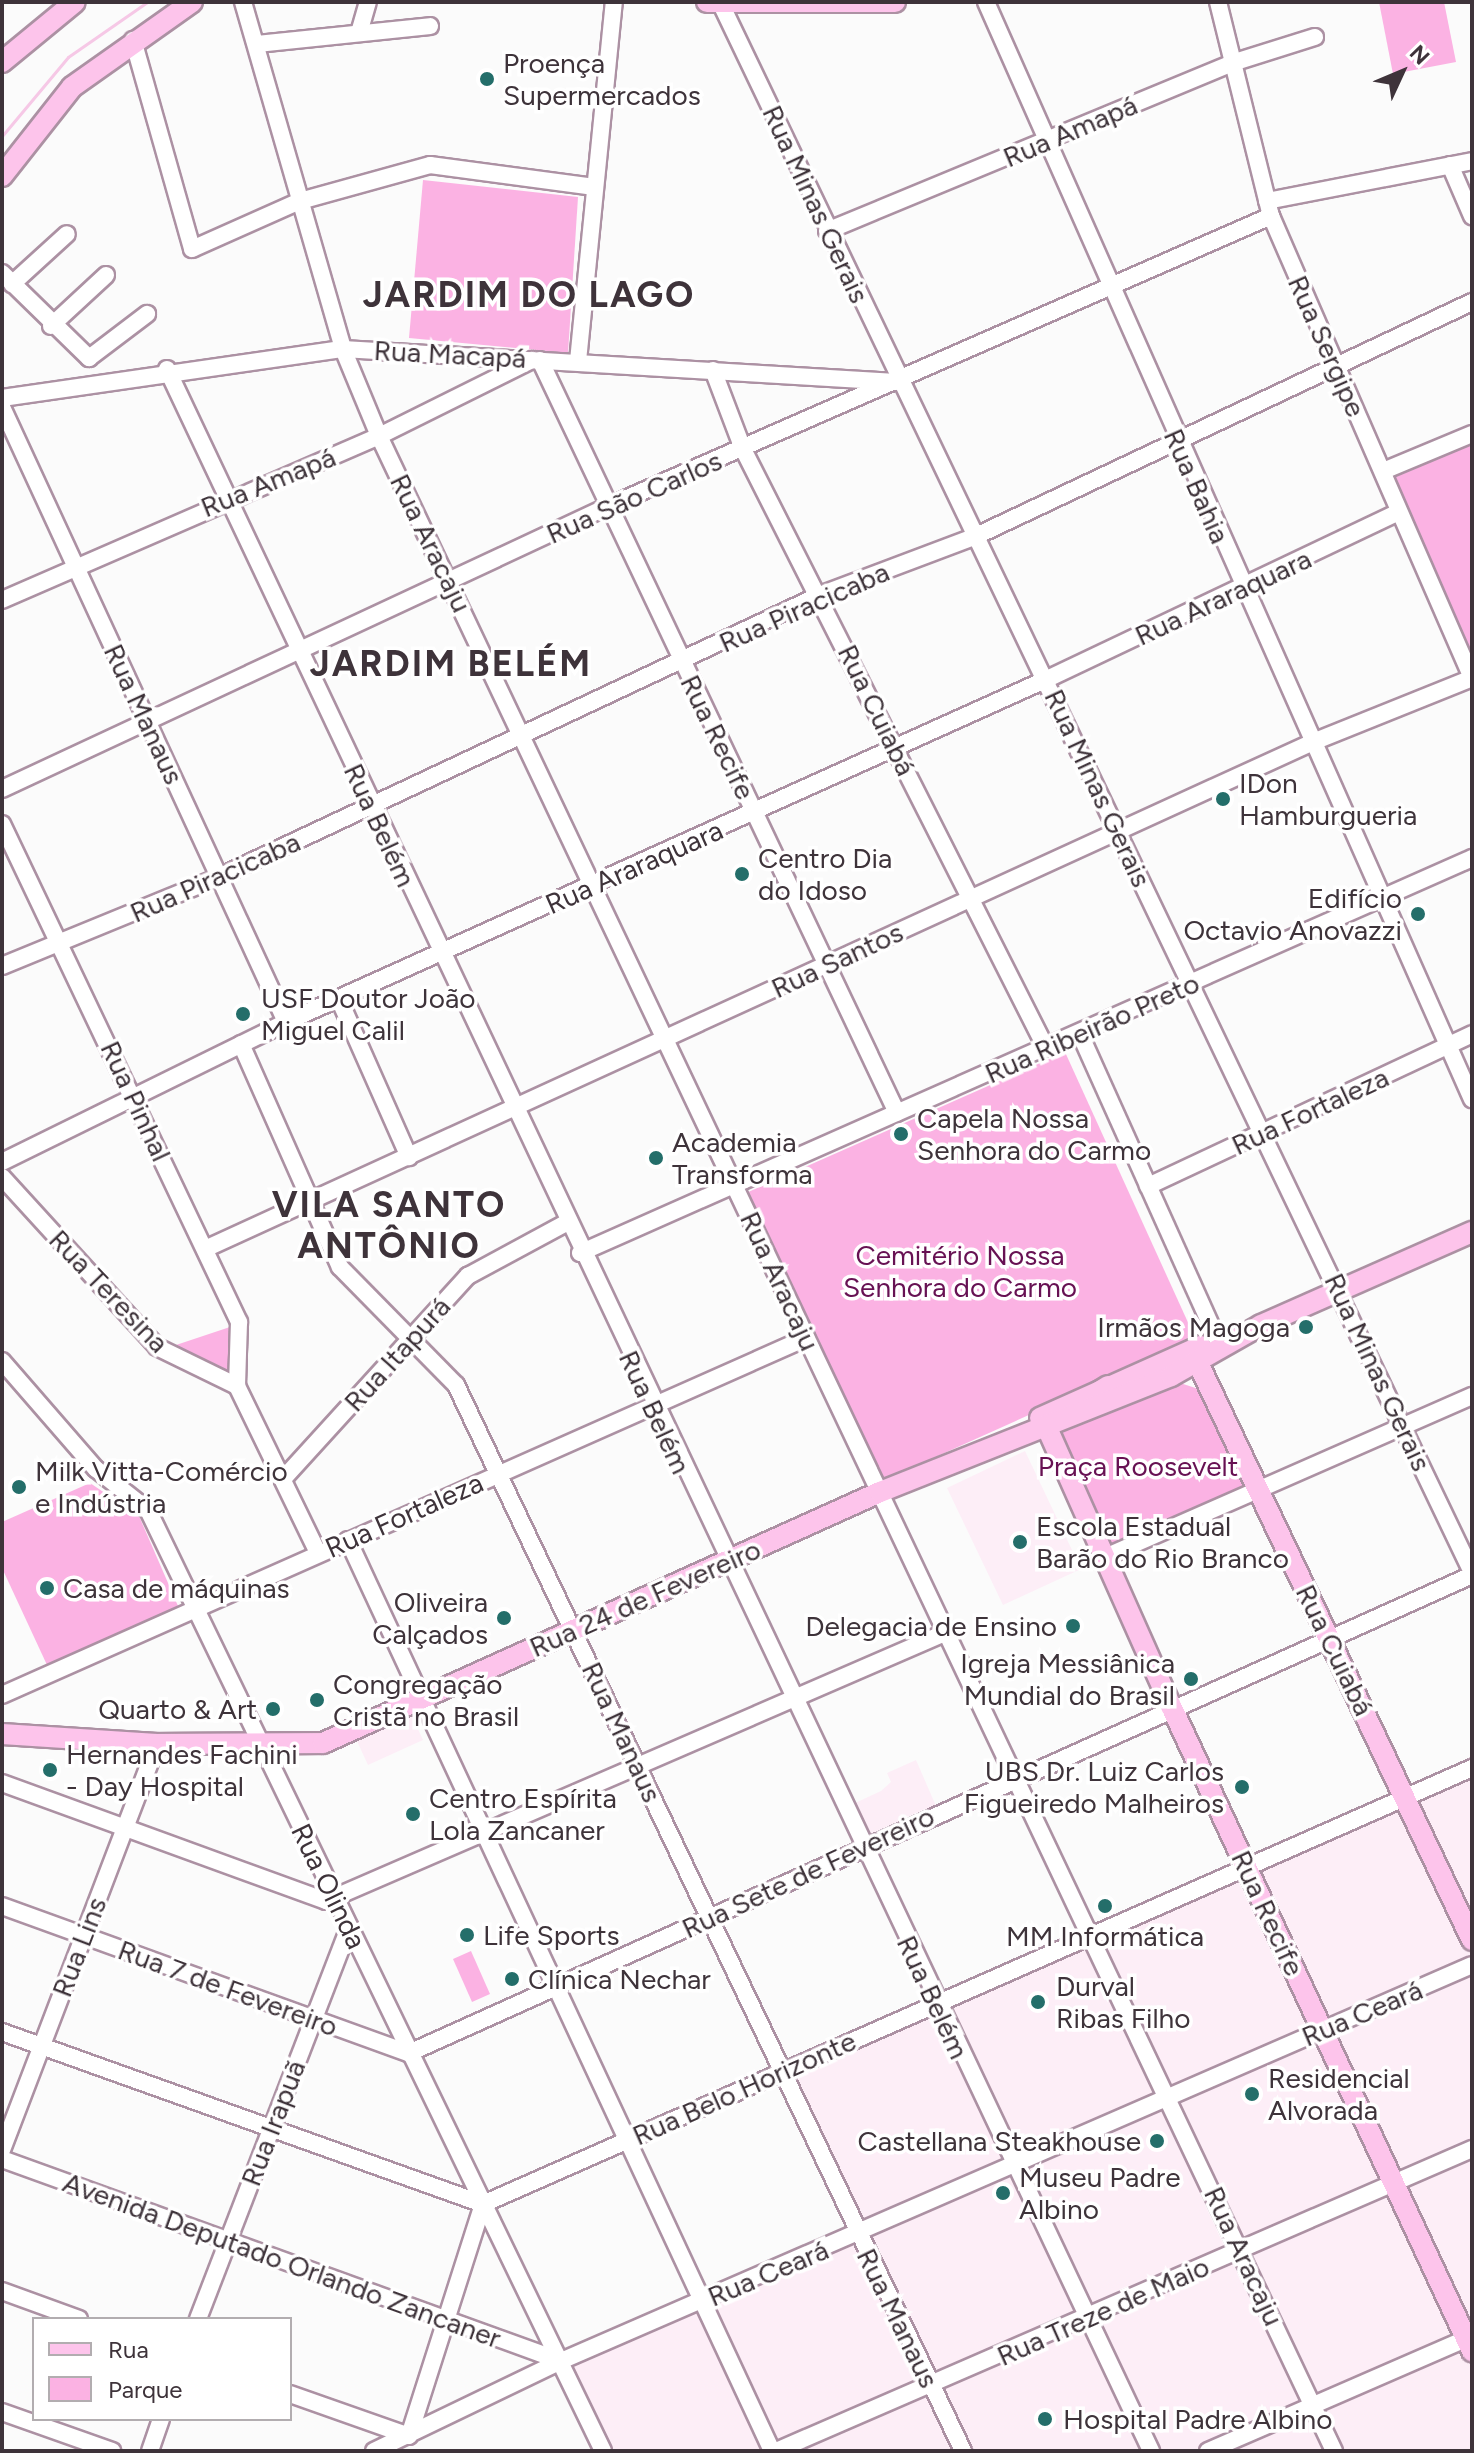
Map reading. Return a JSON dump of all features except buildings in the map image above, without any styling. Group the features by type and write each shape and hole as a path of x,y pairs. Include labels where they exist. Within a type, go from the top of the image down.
{"main road":[{"path":"2,62 75,2"},
{"path":"2,176 49,110 133,40 192,2"},
{"path":"716,3 895,2"},
{"name":"Rua 24 de Fevereiro","path":"999,1442 1048,1430 1171,1376 1207,1352 1261,1325 1472,1232"},
{"name":"Rua 24 de Fevereiro","path":"2,1734 157,1744 261,1746 323,1743 574,1628 999,1442 1108,1386 1147,1370 1207,1352"},
{"name":"Rua Cuiabá","path":"1207,1352 1209,1384 1472,1940"},
{"path":"1147,1370 1209,1384"},
{"path":"1048,1430 1055,1416 1108,1386"},
{"name":"Rua Recife","path":"1048,1430 1172,1708 1470,2342"}],"street":[{"name":"Rua Aracaju","path":"243,2 343,349 379,436 595,884 806,1338 1170,2096 1334,2451"},
{"path":"359,33 368,2"},
{"path":"578,361 614,2"},
{"name":"Rua Bahia","path":"986,2 1176,441 1472,1099"},
{"name":"Rua Sergipe","path":"1218,2 1269,208 1333,364 1383,471 1398,512 1472,678"},
{"name":"Rua Minas Gerais","path":"716,3 1047,679 1472,1573"},
{"path":"257,44 430,26"},
{"name":"Rua Amapá","path":"827,231 1232,63 1315,37"},
{"path":"133,40 192,249 300,201 430,165 595,187"},
{"name":"Rua São Carlos","path":"2,789 299,655 449,580 609,506 1111,291 1269,208 1472,161"},
{"path":"1450,165 1472,216"},
{"path":"67,234 7,278 51,326 96,359 147,314"},
{"path":"51,326 106,275"},
{"name":"Rua Piracicaba","path":"2,966 62,945 219,877 820,595 976,536 1333,364 1472,302"},
{"name":"Rua Macapá","path":"2,398 167,369 343,349 901,382"},
{"name":"Rua Amapá","path":"2,600 227,497 379,436 536,360"},
{"name":"Rua Recife","path":"536,360 609,506 826,969 897,1113"},
{"name":"Rua Belém","path":"167,369 726,1562 1151,2451"},
{"name":"Rua Cuiabá","path":"713,370 743,449 820,595 1046,1048"},
{"name":"Rua Manaus","path":"2,407 286,1022"},
{"path":"1383,471 1472,434"},
{"name":"Rua Araraquara","path":"2,1162 132,1094 286,1022 755,813 895,745 1244,588 1398,512"},
{"name":"Rua Santos","path":"205,1249 514,1110 666,1035 826,969 969,897 1313,742 1472,678"},
{"name":"Rua Pinhal","path":"2,824 239,1322 237,1386"},
{"name":"Rua Ribeirão Preto","path":"580,1253 1472,858"},
{"path":"339,999 409,1157"},
{"name":"Rua Cuiabá","path":"1080,1034 1148,1186 1207,1352"},
{"name":"Rua Fortaleza","path":"1148,1186 1472,1034"},
{"name":"Rua Manaus","path":"241,1044 340,1267 456,1385 501,1472 858,2235 963,2451"},
{"name":"Rua Teresina","path":"2,1177 157,1347 237,1386"},
{"name":"Rua Itapurá","path":"283,1479 468,1276 566,1223"},
{"name":"Rua Fortaleza","path":"2,1695 806,1338"},
{"name":"Rua Olinda","path":"2,1361 96,1469 148,1510 603,2451"},
{"path":"237,1386 318,1553"},
{"path":"1105,1557 1472,1396"},
{"path":"348,1540 701,2302 774,2451"},
{"name":"Rua Sete de Fevereiro","path":"409,2053 863,1845 1472,1573"},
{"path":"2,1783 312,1899 336,1900 947,1632"},
{"name":"Rua Lins","path":"2,2150 157,1744"},
{"name":"Rua Belo Horizonte","path":"483,2204 780,2069 937,2005 1246,1864 1472,1768"},
{"name":"Rua 7 de Fevereiro","path":"2,1906 409,2053"},
{"name":"Rua Irapuã","path":"199,2317 349,1927"},
{"name":"Rua Ceará","path":"374,2451 412,2444 561,2361 858,2235 1472,1965"},
{"path":"2,2032 271,2131 483,2204 412,2444 292,2395"},
{"name":"Rua Treze de Maio","path":"774,2451 1472,2149"},
{"name":"Avenida Deputado Orlando Zancaner","path":"2,2159 561,2361"},
{"path":"2,2291 74,2317"},
{"path":"1208,2451 1470,2342"},
{"path":"526,2349 539,2372"},
{"path":"2,2412 112,2451"},
{"path":"150,2451 160,2421"}],"shaded area":[{"name":"Escola Estadual Barão do Rio Branco","path":"1025,1451 1081,1569 1003,1605 947,1488"},
{"path":"411,1714 423,1740 368,1765 356,1739"},
{"path":"916,1760 936,1806 866,1836 853,1804 881,1791 891,1782 887,1773"},
{"path":"1472,1763 1472,2451 602,2451 557,2352 857,2231 781,2066"}],"green space":[{"path":"1379,2 1444,2 1456,62 1393,74"},
{"path":"423,180 578,197 568,353 409,338"},
{"path":"1472,440 1472,667 1392,474"},
{"name":"Cemitério Nossa Senhora do Carmo","path":"1065,1052 1196,1340 882,1481 746,1193"},
{"path":"230,1327 231,1371 175,1351 176,1345"},
{"name":"Praça Roosevelt","path":"1180,1383 1208,1392 1248,1484 1106,1546 1055,1434"},
{"path":"90,1483 139,1516 178,1606 47,1665 2,1568 2,1522"},
{"path":"471,1951 490,1994 472,2002 453,1959"}],"waterway":[{"path":"2,136 68,57 147,2"}],"place":[{"name":"Proença Supermercados","path":"487,79"},
{"name":"IDon Hamburgueria","path":"1223,799"},
{"name":"Centro Dia do Idoso","path":"742,874"},
{"name":"Edifício Octavio Anovazzi","path":"1418,914"},
{"name":"USF Doutor João Miguel Calil","path":"243,1014"},
{"name":"Capela Nossa Senhora do Carmo","path":"901,1134"},
{"name":"Academia Transforma","path":"656,1158"},
{"name":"Irmãos Magoga","path":"1306,1327"},
{"name":"Milk Vitta-Comércio e Indústria","path":"19,1487"},
{"name":"Escola Estadual Barão do Rio Branco","path":"1020,1542"},
{"name":"Casa de máquinas","path":"47,1588"},
{"name":"Oliveira Calçados","path":"504,1618"},
{"name":"Delegacia de Ensino","path":"1073,1626"},
{"name":"Igreja Messiânica Mundial do Brasil","path":"1191,1679"},
{"name":"Congregação Cristã no Brasil","path":"317,1700"},
{"name":"Quarto & Art","path":"273,1709"},
{"name":"Hernandes Fachini - Day Hospital","path":"50,1770"},
{"name":"UBS Dr. Luiz Carlos Figueiredo Malheiros","path":"1242,1787"},
{"name":"Centro Espírita Lola Zancaner","path":"413,1814"},
{"name":"MM Informática","path":"1105,1906"},
{"name":"Life Sports","path":"467,1935"},
{"name":"Clínica Nechar","path":"512,1979"},
{"name":"Durval Ribas Filho","path":"1038,2002"},
{"name":"Residencial Alvorada","path":"1252,2094"},
{"name":"Castellana Steakhouse","path":"1157,2141"},
{"name":"Museu Padre Albino","path":"1003,2193"},
{"name":"Hospital Padre Albino","path":"1045,2419"}],"district":[{"name":"JARDIM DO LAGO","path":"529,295"},
{"name":"JARDIM BELÉM","path":"451,664"},
{"name":"VILA SANTO ANTÔNIO","path":"389,1224"}]}
